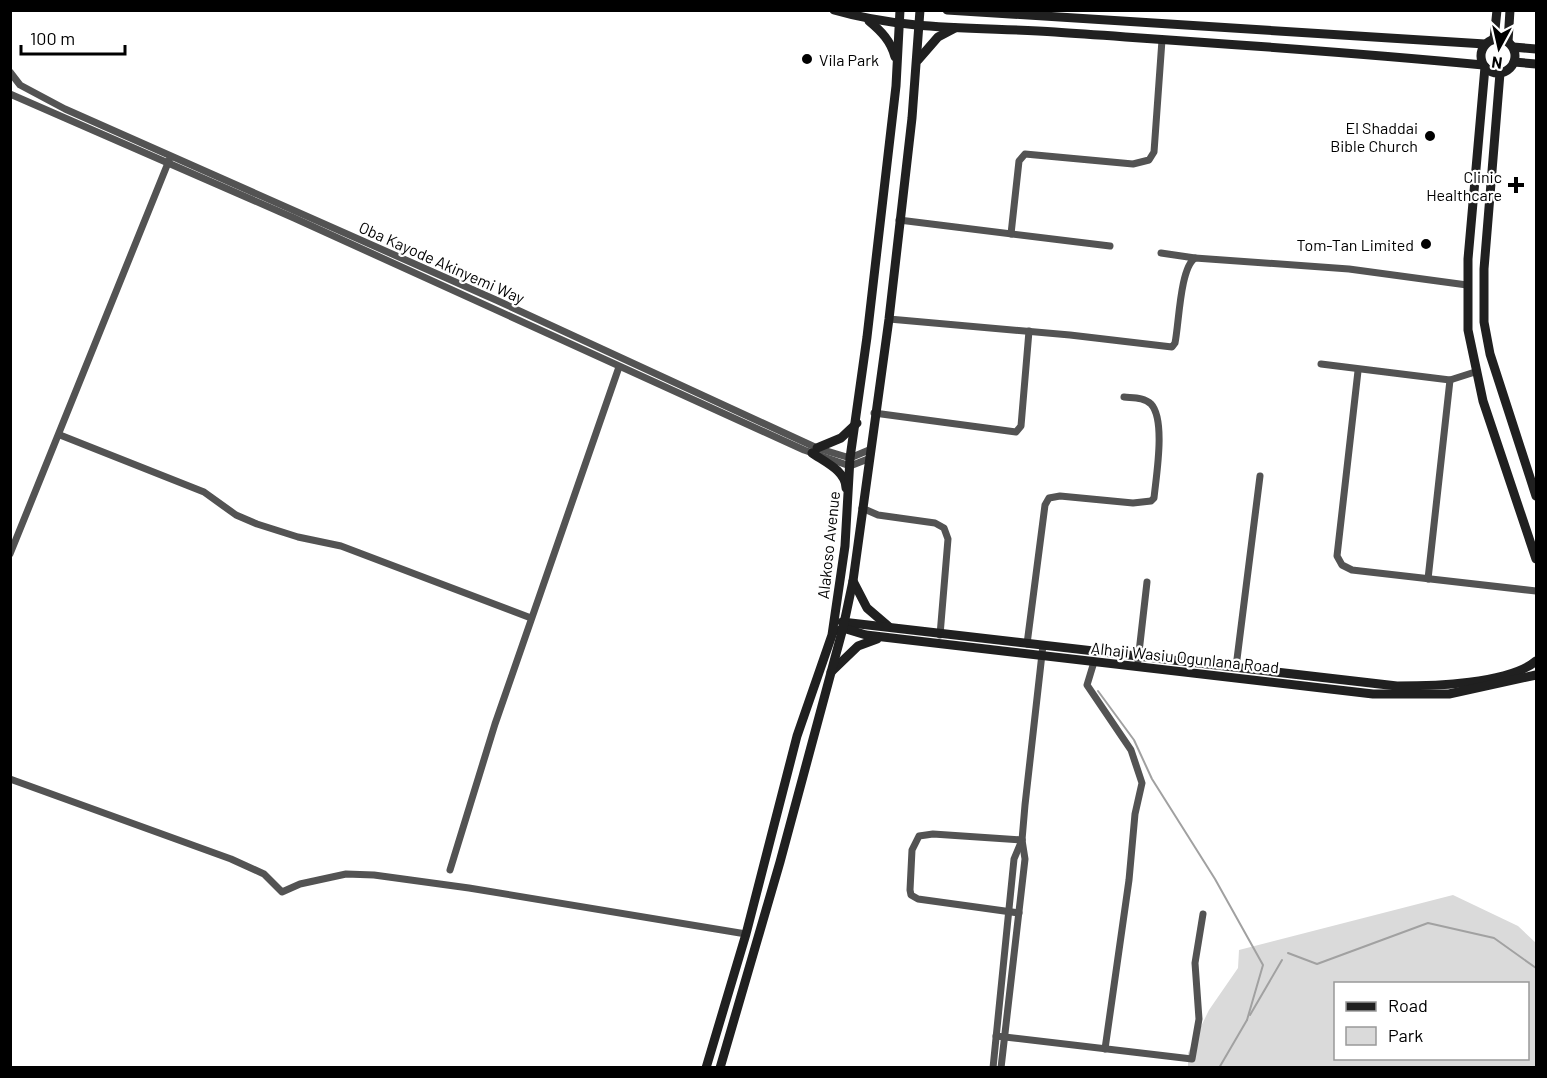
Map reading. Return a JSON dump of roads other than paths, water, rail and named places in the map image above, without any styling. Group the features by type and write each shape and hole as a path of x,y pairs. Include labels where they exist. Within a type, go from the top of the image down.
{"street":[{"path":"834,10 900,25 1370,54 1484,66 1500,73"},
{"name":"Alakoso Avenue","path":"706,1068 746,934 797,736 833,630 847,511 850,462 897,66 900,10"},
{"name":"Alakoso Avenue","path":"720,1068 780,862 844,624 853,581 874,413 889,319 920,10"},
{"path":"948,10 1485,44"},
{"path":"1494,39 1497,10"},
{"path":"1500,73 1511,67 1514,62 1510,45 1510,10"},
{"path":"867,19 882,32 892,47 897,66"},
{"path":"1123,37 1125,22"},
{"path":"916,62 938,37 956,27"},
{"path":"1536,49 1510,45 1494,39 1485,44 1481,50 1484,66 1466,311 1475,372 1536,559"},
{"path":"1011,234 1019,161 1025,154 1133,164 1149,160 1154,152 1162,40"},
{"path":"1514,62 1536,64"},
{"name":"Oba Kayode Akinyemi Way","path":"10,72 20,85 37,96 169,159 619,367 815,451 850,462"},
{"path":"1500,73 1484,269 1484,322 1495,373 1536,496"},
{"name":"Oba Kayode Akinyemi Way","path":"10,93 496,300 815,451"},
{"path":"10,554 60,435 169,159"},
{"path":"899,220 1110,246"},
{"path":"1161,253 1195,258 1349,269 1467,285"},
{"path":"889,319 1029,331 1172,347 1177,333 1185,274 1190,261 1195,258"},
{"path":"874,413 1016,432 1021,426 1029,331"},
{"path":"1321,364 1359,371 1450,380 1475,372"},
{"path":"450,870 479,772 619,367"},
{"path":"1359,371 1337,556 1342,565 1352,570 1536,591"},
{"path":"1428,579 1450,380"},
{"path":"1027,644 1045,505 1049,498 1060,496 1134,503 1150,501 1154,498 1158,441 1156,414 1153,405 1143,399 1124,398"},
{"path":"847,511 846,482 833,466 815,451 842,438 856,423"},
{"path":"60,435 204,492 236,515 257,524 298,537 341,546 531,618"},
{"path":"850,462 869,455"},
{"path":"1236,667 1260,476"},
{"path":"862,508 878,515 935,524 944,528 948,538 940,635"},
{"path":"831,672 858,646 892,634 872,614 853,581"},
{"path":"1137,666 1147,582"},
{"path":"833,630 844,624"},
{"name":"Alhaji Wasiu Ogunlana Road","path":"844,624 856,634 940,635 1356,682 1420,686 1478,680 1524,668 1536,661"},
{"name":"Alhaji Wasiu Ogunlana Road","path":"892,634 1042,656 1373,694 1410,696 1460,693 1536,675"},
{"path":"1001,1068 1025,859 1022,840 1043,645"},
{"path":"1094,662 1087,685 1131,750 1142,783 1135,814 1105,1049"},
{"path":"10,779 239,863 264,874 282,892 300,884 346,874 374,875 481,890 746,934"},
{"path":"1018,913 914,897 910,891 912,850 919,836 925,834 1022,840"},
{"path":"993,1068 1014,859 1022,840"},
{"path":"1191,1068 1199,1019 1195,963 1203,914"},
{"path":"996,1036 1192,1059"}],"waterway":[{"path":"1098,691 1134,740 1152,779 1215,879 1263,965 1247,1020"},
{"path":"1288,953 1317,964 1428,923 1494,938 1536,968"},
{"path":"1250,1015 1282,960"},
{"path":"1219,1068 1247,1020"}],"place":[{"name":"Vila Park","path":"807,59"},
{"name":"El Shaddai Bible Church","path":"1430,136"},
{"name":"Clinic Healthcare","path":"1516,185"},
{"name":"Tom-Tan Limited","path":"1426,244"}]}
